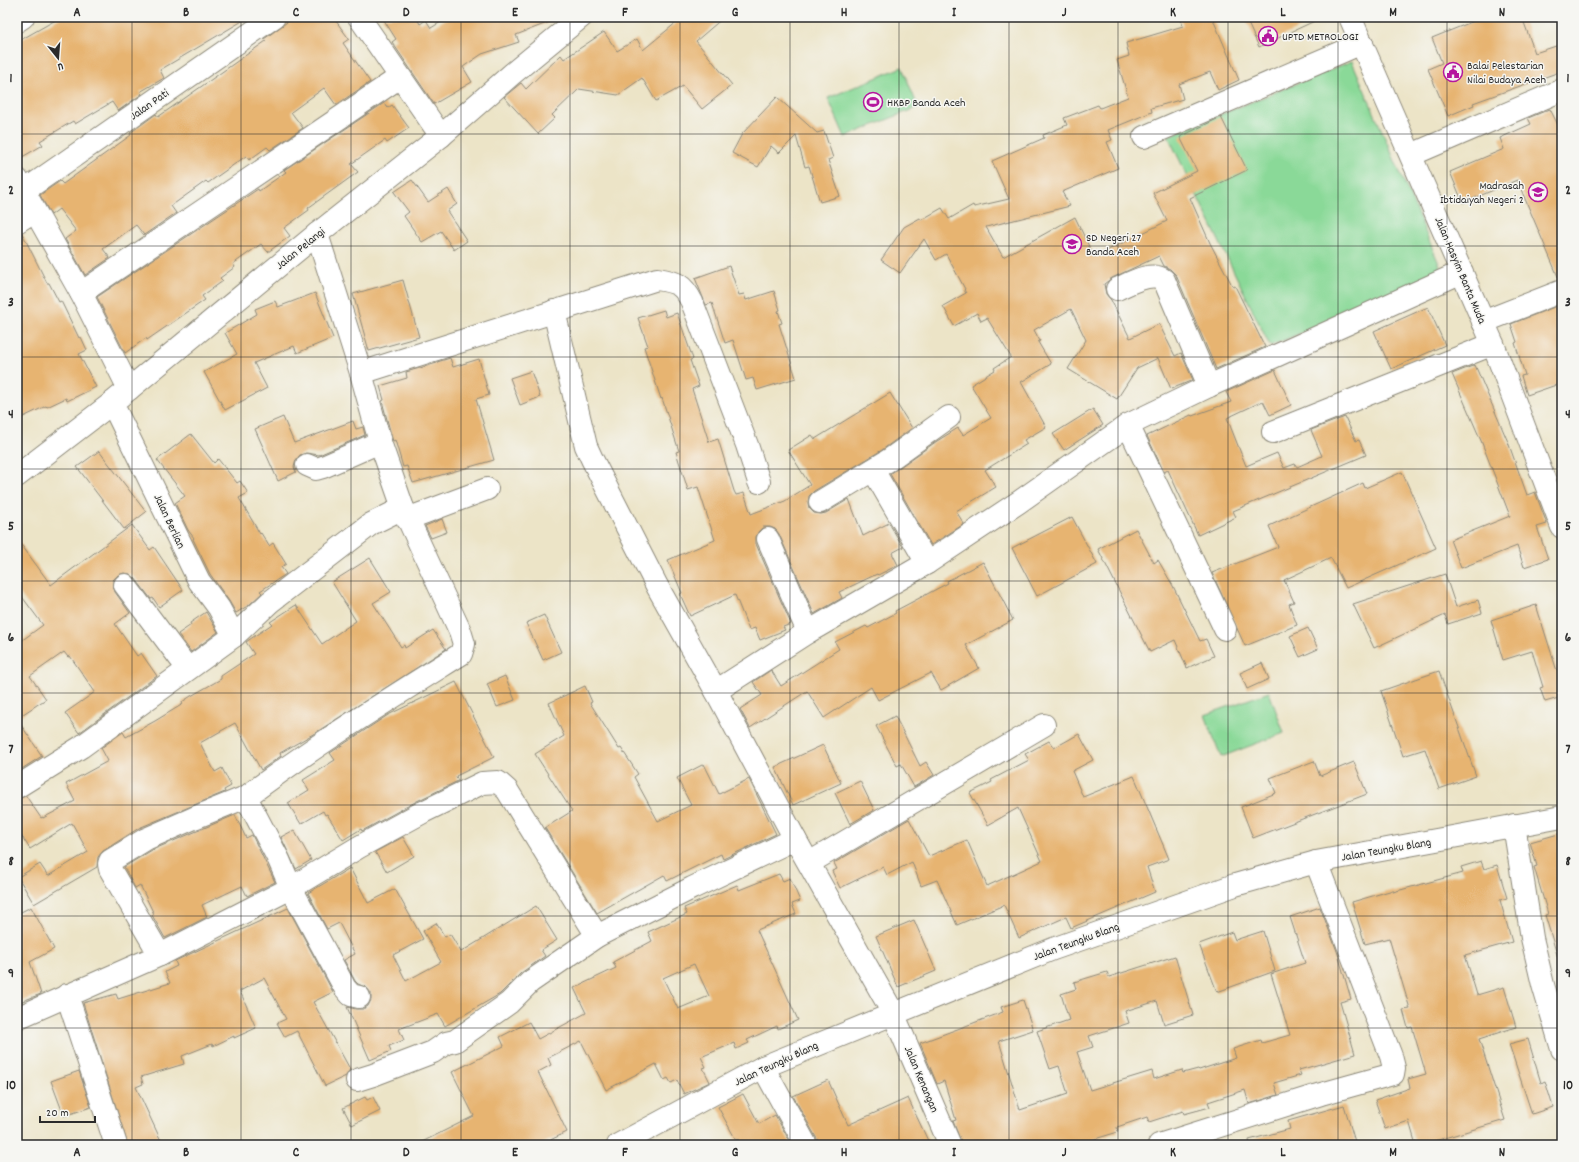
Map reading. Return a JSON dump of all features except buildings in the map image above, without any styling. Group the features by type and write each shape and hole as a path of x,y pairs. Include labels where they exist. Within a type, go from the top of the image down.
{"street":[{"path":"17,21 23,17"},
{"name":"Jalan Pati","path":"20,185 274,17"},
{"path":"359,17 441,136"},
{"name":"Jalan Pelangi","path":"17,476 112,403 317,234 441,136 512,74 581,17"},
{"name":"Jalan Hasyim Banta Muda","path":"1350,17 1493,344 1562,527"},
{"path":"1144,137 1362,43"},
{"path":"81,293 400,77"},
{"path":"1411,155 1562,90"},
{"path":"20,185 26,217 81,293 129,389"},
{"path":"160,955 110,869 110,861 146,839 246,797 345,726 461,654 464,644 460,631 405,514 380,442 361,373 317,234"},
{"path":"716,691 808,632 927,563 1019,502 1128,425 1209,386 1462,272"},
{"path":"1117,289 1139,279 1154,276 1160,277 1164,280 1209,386"},
{"path":"361,373 658,279 672,281 685,288 692,302 747,445 759,482"},
{"path":"1483,322 1562,291"},
{"name":"Jalan Kenangan","path":"554,312 586,446 592,460 657,586 716,691 795,839 893,1013 950,1145"},
{"path":"1273,432 1493,344"},
{"name":"Jalan Berlian","path":"112,403 199,581 219,608 234,636"},
{"path":"820,502 873,470 949,417"},
{"path":"1128,425 1225,630"},
{"path":"307,465 316,469 323,467 380,442"},
{"path":"873,470 927,563"},
{"path":"17,787 81,747 234,636 270,602 371,524 488,489"},
{"path":"768,539 808,632"},
{"path":"125,585 188,669"},
{"path":"809,863 1044,725"},
{"path":"17,1018 160,955 292,888 359,847 423,812 482,783 498,782 507,790 597,936"},
{"path":"246,797 345,988 351,995 359,997"},
{"name":"Jalan Teungku Blang","path":"618,1145 763,1067 1053,949 1235,885 1316,862 1562,817"},
{"path":"1514,826 1532,938 1543,985 1562,1049"},
{"path":"356,1080 433,1052 446,1043 455,1040 509,1003 530,982 597,936 692,888 795,839"},
{"path":"1159,1145 1321,1094 1393,1074 1394,1068 1391,1056 1316,862"},
{"path":"67,995 116,1145"},
{"path":"763,1067 806,1145"}],"green space":[{"path":"1352,61 1443,273 1270,346 1168,136"},
{"name":"HKBP Banda Aceh","path":"902,67 918,107 845,137 828,98"},
{"path":"1269,692 1284,733 1221,757 1205,715"}],"place":[{"name":"UPTD METROLOGI","path":"1268,36"},
{"name":"Balai Pelestarian Nilai Budaya Aceh","path":"1453,72"},
{"name":"HKBP Banda Aceh","path":"873,102"},
{"name":"Madrasah Ibtidaiyah Negeri 2","path":"1538,192"},
{"name":"SD Negeri 27 Banda Aceh","path":"1072,244"}]}
